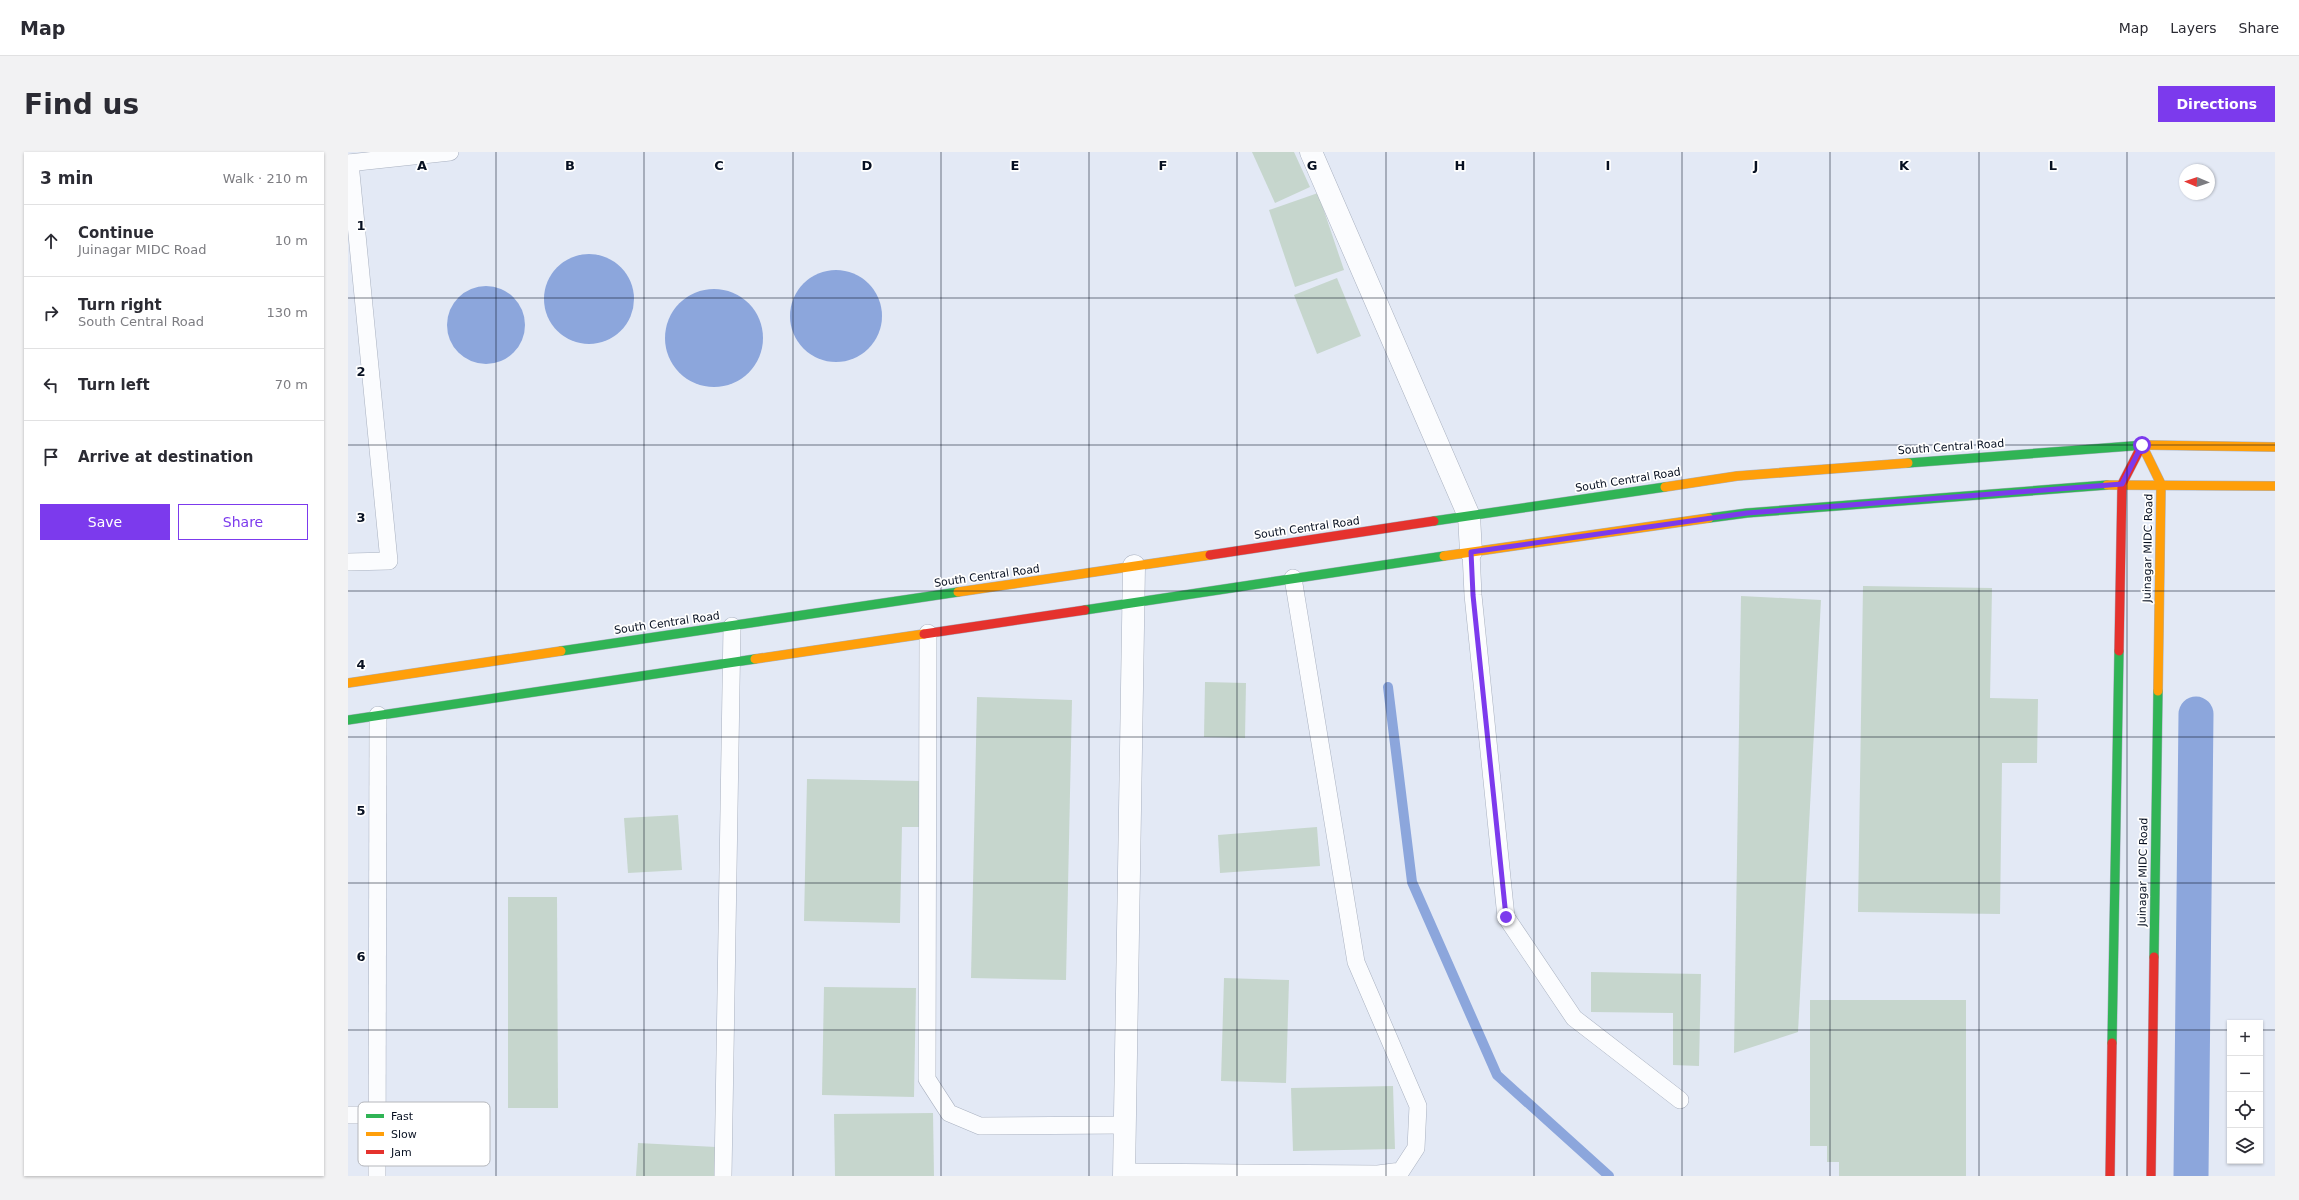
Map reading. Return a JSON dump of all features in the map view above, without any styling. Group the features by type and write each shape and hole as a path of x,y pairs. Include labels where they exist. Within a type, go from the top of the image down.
{"street":[{"path":"1311,152 1469,516 1471,552"},
{"path":"2110,1176 2122,484 2142,445"},
{"name":"South Central Road","path":"348,683 1737,476 2142,445 2275,447"},
{"name":"Juinagar MIDC Road","path":"2142,445 2161,484 2151,1176"},
{"path":"348,720 1293,578 1747,513 2122,484 2275,486"},
{"path":"1124,1174 1134,566"}],"lane":[{"path":"348,562 389,561 349,163 450,152"},
{"path":"1471,552 1473,595 1506,917 1574,1018 1680,1100"},
{"path":"1124,1174 1378,1174 1401,1172 1416,1148 1418,1106 1356,962 1293,578"},
{"path":"723,1176 732,626"},
{"path":"928,633 927,1079 950,1113 980,1126 1125,1125"},
{"path":"377,1102 378,715"}],"water":[{"path":"580,254 598,254 614,261 627,274 634,290 634,308 627,324 614,337 598,344 580,344 564,337 551,324 544,308 544,290 551,274 564,261"},
{"path":"836,270 854,273 869,283 879,298 882,316 879,334 869,349 854,359 836,362 818,359 803,349 793,334 790,316 793,298 803,283 818,273"},
{"path":"478,286 494,286 508,292 519,303 525,317 525,333 519,347 508,358 494,364 478,364 464,358 453,347 447,333 447,317 453,303 464,292"},
{"path":"714,289 733,292 749,303 760,319 763,338 760,357 749,373 733,384 714,387 695,384 679,373 668,357 665,338 668,319 679,303 695,292"}],"building":[{"path":"1252,152 1294,152 1310,187 1275,203"},
{"path":"1318,193 1344,270 1295,287 1269,210"},
{"path":"1337,278 1361,336 1317,354 1294,295"},
{"path":"1863,586 1992,588 1990,698 2038,699 2037,763 2002,763 2000,914 1858,912"},
{"path":"1741,596 1821,600 1798,1032 1734,1053"},
{"path":"1205,682 1246,683 1245,738 1204,737"},
{"path":"977,697 1072,700 1066,980 971,978"},
{"path":"807,779 922,781 921,827 902,827 900,923 804,921"},
{"path":"678,815 682,870 628,873 624,818"},
{"path":"1317,827 1320,866 1220,873 1218,835"},
{"path":"508,897 557,897 558,1108 508,1108"},
{"path":"1591,972 1701,974 1699,1066 1673,1065 1673,1013 1591,1012"},
{"path":"1224,978 1289,980 1286,1083 1221,1081"},
{"path":"824,987 916,988 914,1097 822,1095"},
{"path":"1810,1000 1966,1000 1966,1176 1839,1176 1839,1162 1827,1162 1827,1146 1810,1146"},
{"path":"1393,1086 1395,1149 1293,1151 1291,1088"},
{"path":"933,1113 934,1176 835,1176 834,1114"},
{"path":"638,1143 716,1147 714,1176 636,1176"}],"waterway":[{"path":"1388,687 1412,882 1497,1075 1609,1176"},
{"path":"2191,1176 2196,714"}],"traffic: fast":[{"path":"1908,463 2145,445"},
{"path":"1709,518 1747,513 2107,485"},
{"path":"1434,521 1665,487"},
{"path":"1085,610 1444,556"},
{"path":"561,651 958,592"},
{"path":"2112,1043 2119,651"},
{"path":"348,720 755,659"},
{"path":"2154,957 2158,691"}],"traffic: slow":[{"path":"2142,445 2161,484 2158,691"},
{"path":"2145,445 2275,447"},
{"path":"1665,487 1737,476 1908,463"},
{"path":"2107,485 2275,486"},
{"path":"1444,556 1709,518"},
{"path":"958,592 1210,555"},
{"path":"755,659 924,634"},
{"path":"348,683 561,651"}],"traffic: jam":[{"path":"2119,651 2122,484 2142,445"},
{"path":"1210,555 1434,521"},
{"path":"924,634 1085,610"},
{"path":"2151,1176 2154,957"},
{"path":"2110,1176 2112,1043"}],"route":[{"path":"1506,917 1473,595 1471,552 1747,513 2122,484 2142,445"}]}
